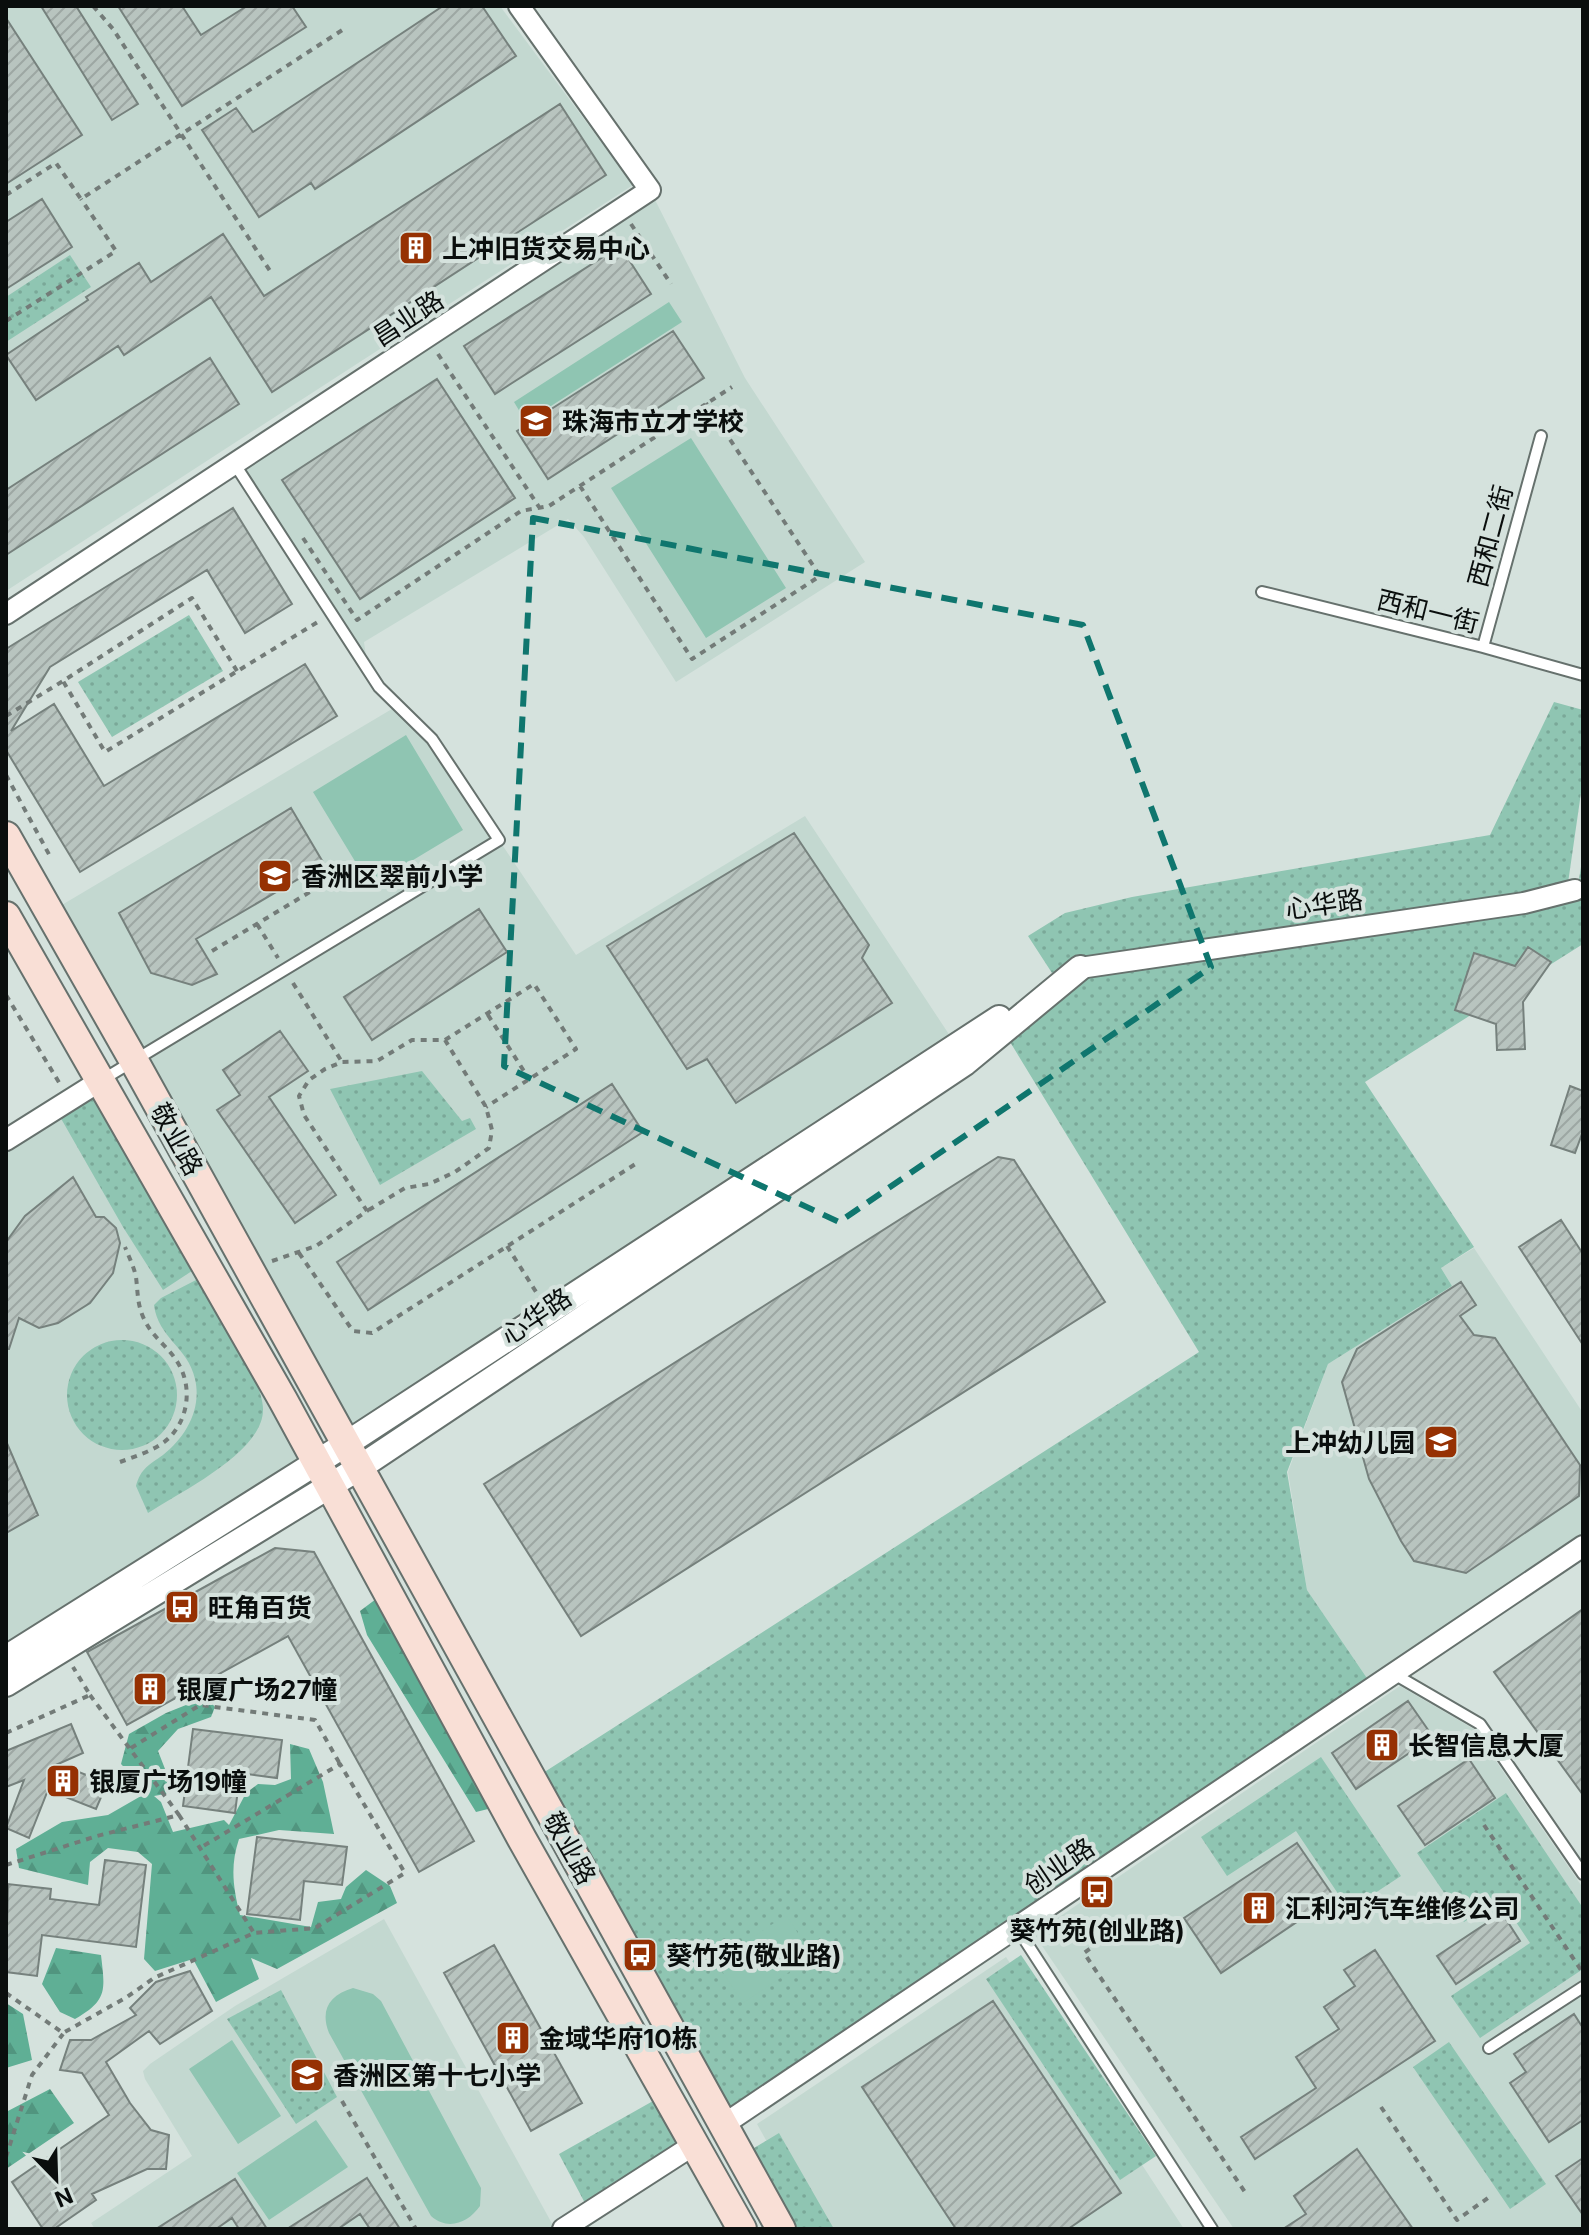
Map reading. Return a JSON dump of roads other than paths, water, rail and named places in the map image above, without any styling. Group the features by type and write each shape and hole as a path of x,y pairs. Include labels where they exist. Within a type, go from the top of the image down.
{"main road":[{"name":"敬业路","path":"6,836 134,1061 781,2229"},
{"name":"敬业路","path":"6,916 323,1474 522,1839 742,2229"}],"street":[{"name":"昌业路","path":"6,614 650,190 519,6"},
{"name":"心华路","path":"352,1456 548,1312 956,1045 1080,968 1524,903 1575,890"},
{"name":"心华路","path":"6,1684 57,1640 352,1456 965,1063 1080,968"},
{"path":"6,1140 100,1081"},
{"name":"创业路","path":"563,2229 695,2144 1583,1546"},
{"name":"心华路","path":"6,1658 57,1640"}],"lane":[{"name":"西和二街","path":"1483,647 1541,436"},
{"path":"100,1081 499,840 432,739 379,687 234,463"},
{"name":"西和一街","path":"1262,592 1583,675"},
{"path":"1394,1674 1480,1724 1583,1874"},
{"path":"1017,1928 1212,2229"},
{"path":"1489,2048 1583,1987"}],"place":[{"name":"上冲旧货交易中心","path":"416,248"},
{"name":"珠海市立才学校","path":"536,421"},
{"name":"香洲区翠前小学","path":"275,876"},
{"name":"上冲幼儿园","path":"1441,1442"},
{"name":"旺角百货","path":"182,1607"},
{"name":"银厦广场27幢","path":"150,1689"},
{"name":"长智信息大厦","path":"1382,1745"},
{"name":"银厦广场19幢","path":"63,1781"},
{"name":"葵竹苑(创业路)","path":"1097,1892"},
{"name":"汇利河汽车维修公司","path":"1259,1908"},
{"name":"葵竹苑(敬业路)","path":"640,1955"},
{"name":"金域华府10栋","path":"513,2038"},
{"name":"香洲区第十七小学","path":"307,2075"}]}
